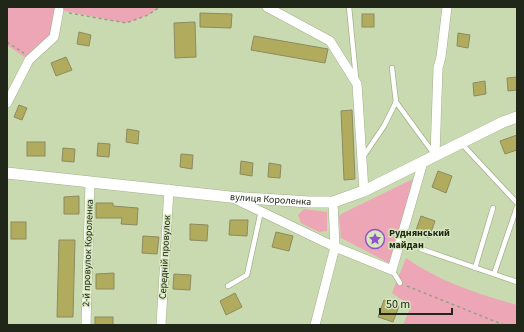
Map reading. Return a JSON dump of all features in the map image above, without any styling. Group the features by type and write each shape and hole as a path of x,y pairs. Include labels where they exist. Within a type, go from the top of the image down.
{"street":[{"path":"267,7 330,41 357,84 364,191"},
{"path":"435,156 438,68 447,7"},
{"path":"7,103 32,58 54,37 59,10"},
{"name":"вулиця Короленка","path":"7,173 169,189 230,197 333,202 364,191 503,122 517,117"},
{"path":"230,197 335,247 392,270 423,162"},
{"name":"2-й провулок Короленка","path":"86,325 90,182"},
{"name":"Середній провулок","path":"161,325 169,189"},
{"path":"315,325 335,247 333,202"}],"lane":[{"path":"349,7 357,84"},
{"path":"392,68 396,102 435,156"},
{"path":"362,158 384,126 396,102"},
{"path":"461,143 517,203"},
{"path":"494,274 517,207"},
{"path":"475,268 493,208"},
{"path":"228,286 247,275 261,211"},
{"path":"421,249 517,282"},
{"path":"392,270 400,283"}],"path":[{"path":"59,10 126,23 148,15 160,7"},
{"path":"7,42 32,58"},
{"path":"400,283 504,325"}],"shaded area":[{"path":"7,7 160,7 148,15 126,23 59,10 54,37 29,60 7,45"},
{"path":"415,178 391,264 341,238 339,217 341,214"},
{"path":"304,209 327,212 327,231 319,232 301,223 298,215"},
{"path":"406,258 446,281 474,292 517,305 517,325 403,325 411,306 392,293"}],"building":[{"path":"200,13 232,14 231,28 200,27"},
{"path":"362,14 374,14 374,27 362,27"},
{"path":"195,22 196,57 175,58 174,23"},
{"path":"79,32 91,35 89,46 77,44"},
{"path":"458,33 470,35 468,48 457,46"},
{"path":"254,36 328,49 325,63 251,50"},
{"path":"66,57 72,70 56,76 51,63"},
{"path":"517,77 517,90 508,91 507,78"},
{"path":"485,81 486,94 474,96 473,83"},
{"path":"19,105 27,108 22,120 14,117"},
{"path":"352,110 355,179 344,180 341,111"},
{"path":"127,129 139,131 138,144 126,142"},
{"path":"517,135 517,150 505,154 500,141"},
{"path":"27,142 45,142 45,156 27,156"},
{"path":"98,143 110,144 109,157 97,156"},
{"path":"63,148 75,149 74,162 62,161"},
{"path":"181,154 193,155 192,169 180,167"},
{"path":"241,161 253,163 252,176 240,174"},
{"path":"269,163 281,165 280,178 268,177"},
{"path":"438,171 452,176 446,193 432,187"},
{"path":"79,196 79,214 64,214 64,197"},
{"path":"96,203 113,203 113,206 138,208 137,225 121,224 122,218 96,218"},
{"path":"421,216 435,221 429,238 415,233"},
{"path":"230,220 248,220 247,236 229,235"},
{"path":"11,222 26,222 26,239 11,239"},
{"path":"190,224 208,225 207,241 190,240"},
{"path":"276,232 293,236 289,251 272,247"},
{"path":"143,236 159,237 157,254 142,253"},
{"path":"59,240 75,240 73,317 57,317"},
{"path":"114,273 114,289 96,289 96,274"},
{"path":"174,274 191,275 190,290 173,289"},
{"path":"235,293 242,307 226,315 220,301"},
{"path":"384,300 399,306 393,322 378,317"},
{"path":"95,317 113,317 113,325 95,325"}],"place":[{"name":"Руднянський майдан","path":"375,239"}]}
